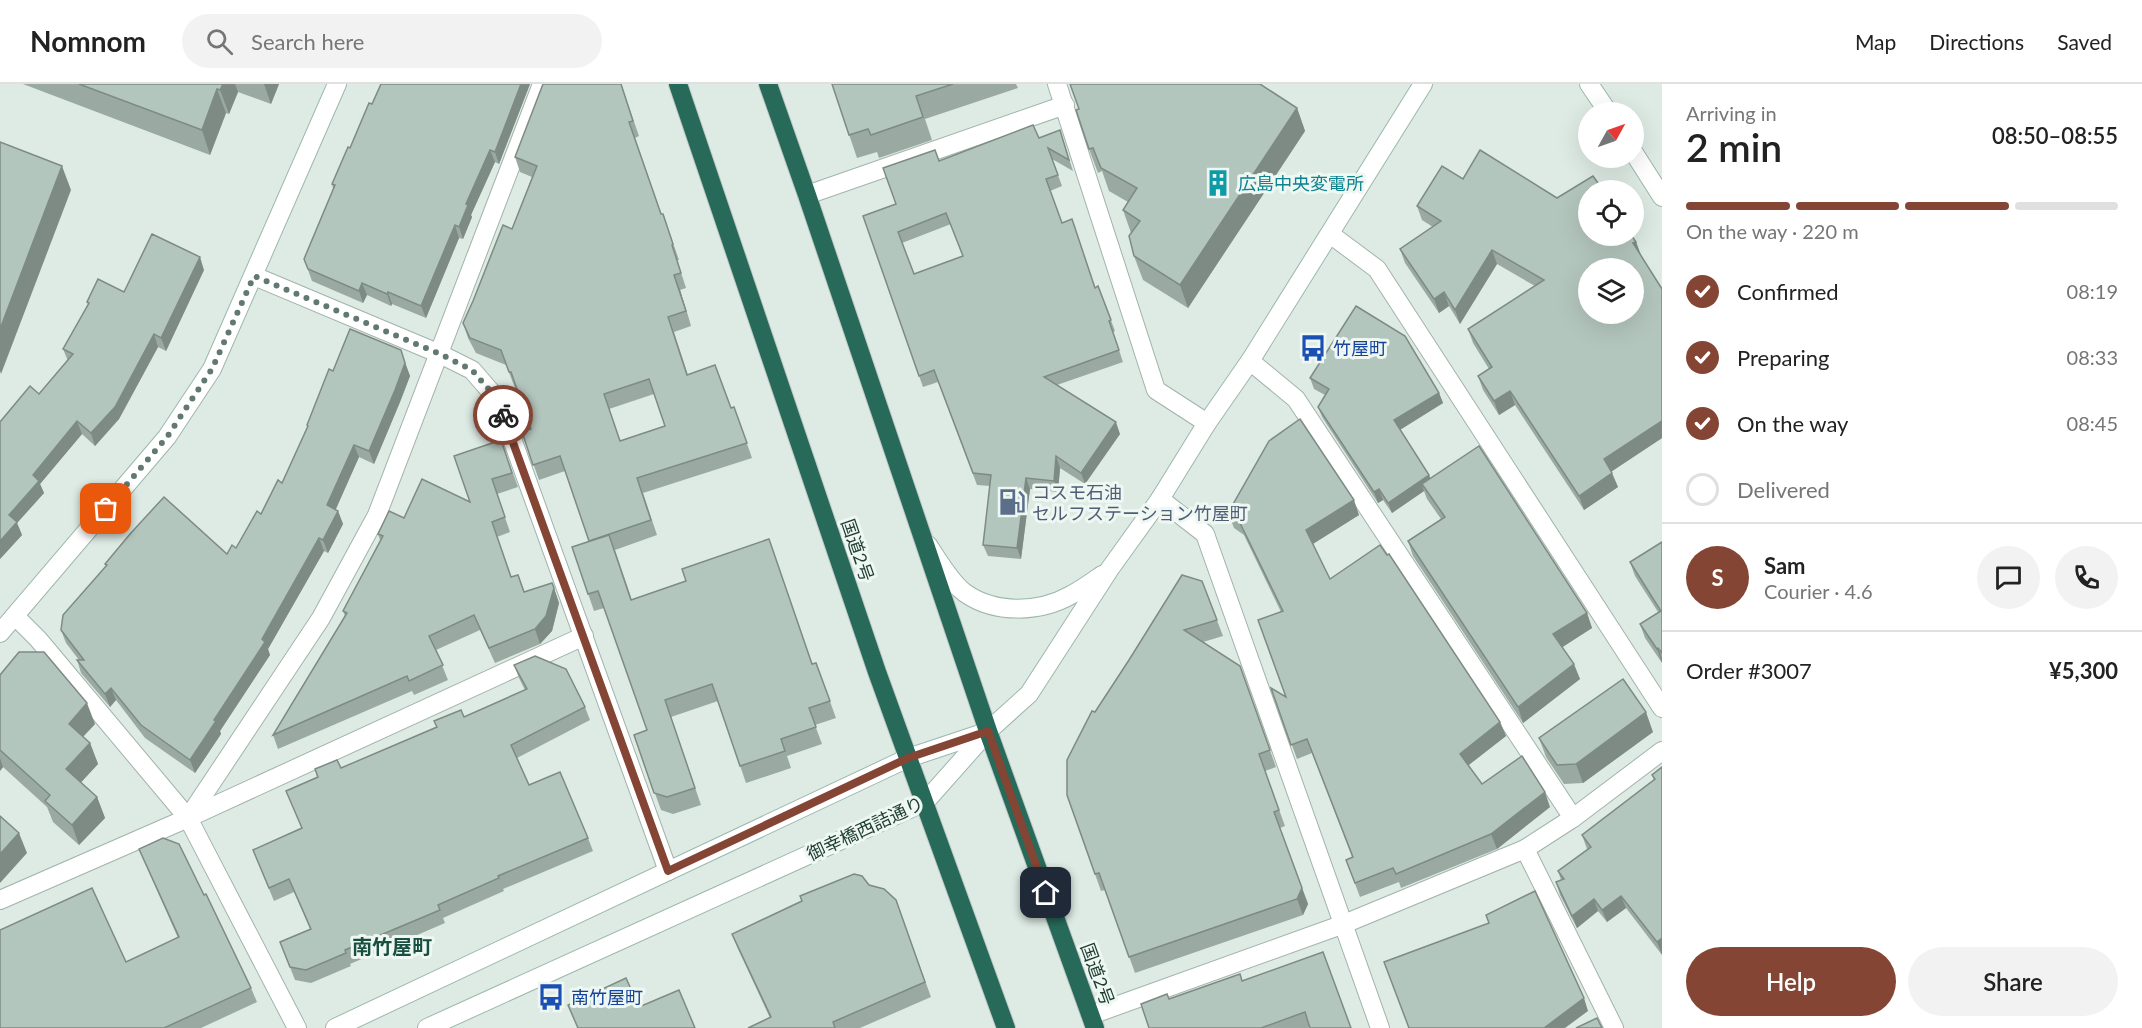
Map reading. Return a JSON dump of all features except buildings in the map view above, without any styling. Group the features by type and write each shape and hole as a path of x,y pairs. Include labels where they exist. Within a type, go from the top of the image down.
{"highway":[{"name":"国道2号","path":"678,84 908,758 1006,1028"},
{"name":"国道2号","path":"768,84 988,731 1093,1021"}],"street":[{"path":"0,633 167,437 212,369 337,84"},
{"path":"188,818 321,618 377,515 542,84"},
{"path":"1057,84 1156,390 1207,423"},
{"name":"御幸橋西詰通り","path":"427,1028 925,802 988,731 1029,694 1109,570 1160,499 1207,423 1250,361 1423,84"},
{"path":"1589,84 1601,102"},
{"path":"807,195 1065,105"},
{"path":"1644,168 1662,197"},
{"path":"1330,234 1377,269 1662,708"},
{"path":"254,276 440,354 472,370 498,400 668,871"},
{"path":"1250,361 1296,399 1573,818"},
{"path":"1160,499 1205,534 1380,1028"},
{"path":"922,536 941,565 964,592 995,607 1035,609 1070,596 1109,570"},
{"path":"15,616 38,639 188,818 297,1028"},
{"path":"0,900 188,818 584,636"},
{"path":"335,1028 908,758 988,731"},
{"path":"1093,1021 1344,924 1524,849 1573,818 1662,751"},
{"path":"1524,849 1614,1028"}],"way so far":[{"path":"106,509 167,437 212,369 254,276 440,354 472,370 498,400 503,415"}],"place":[{"name":"広島中央変電所","path":"1218,183"},
{"name":"竹屋町","path":"1313,348"},
{"name":"コスモ石油 セルフステーション竹屋町","path":"1012,502"},
{"name":"南竹屋町","path":"551,997"}],"district":[{"name":"南竹屋町","path":"392,946"}],"route":[{"path":"503,415 668,871 908,758 988,731 1046,893"}]}
